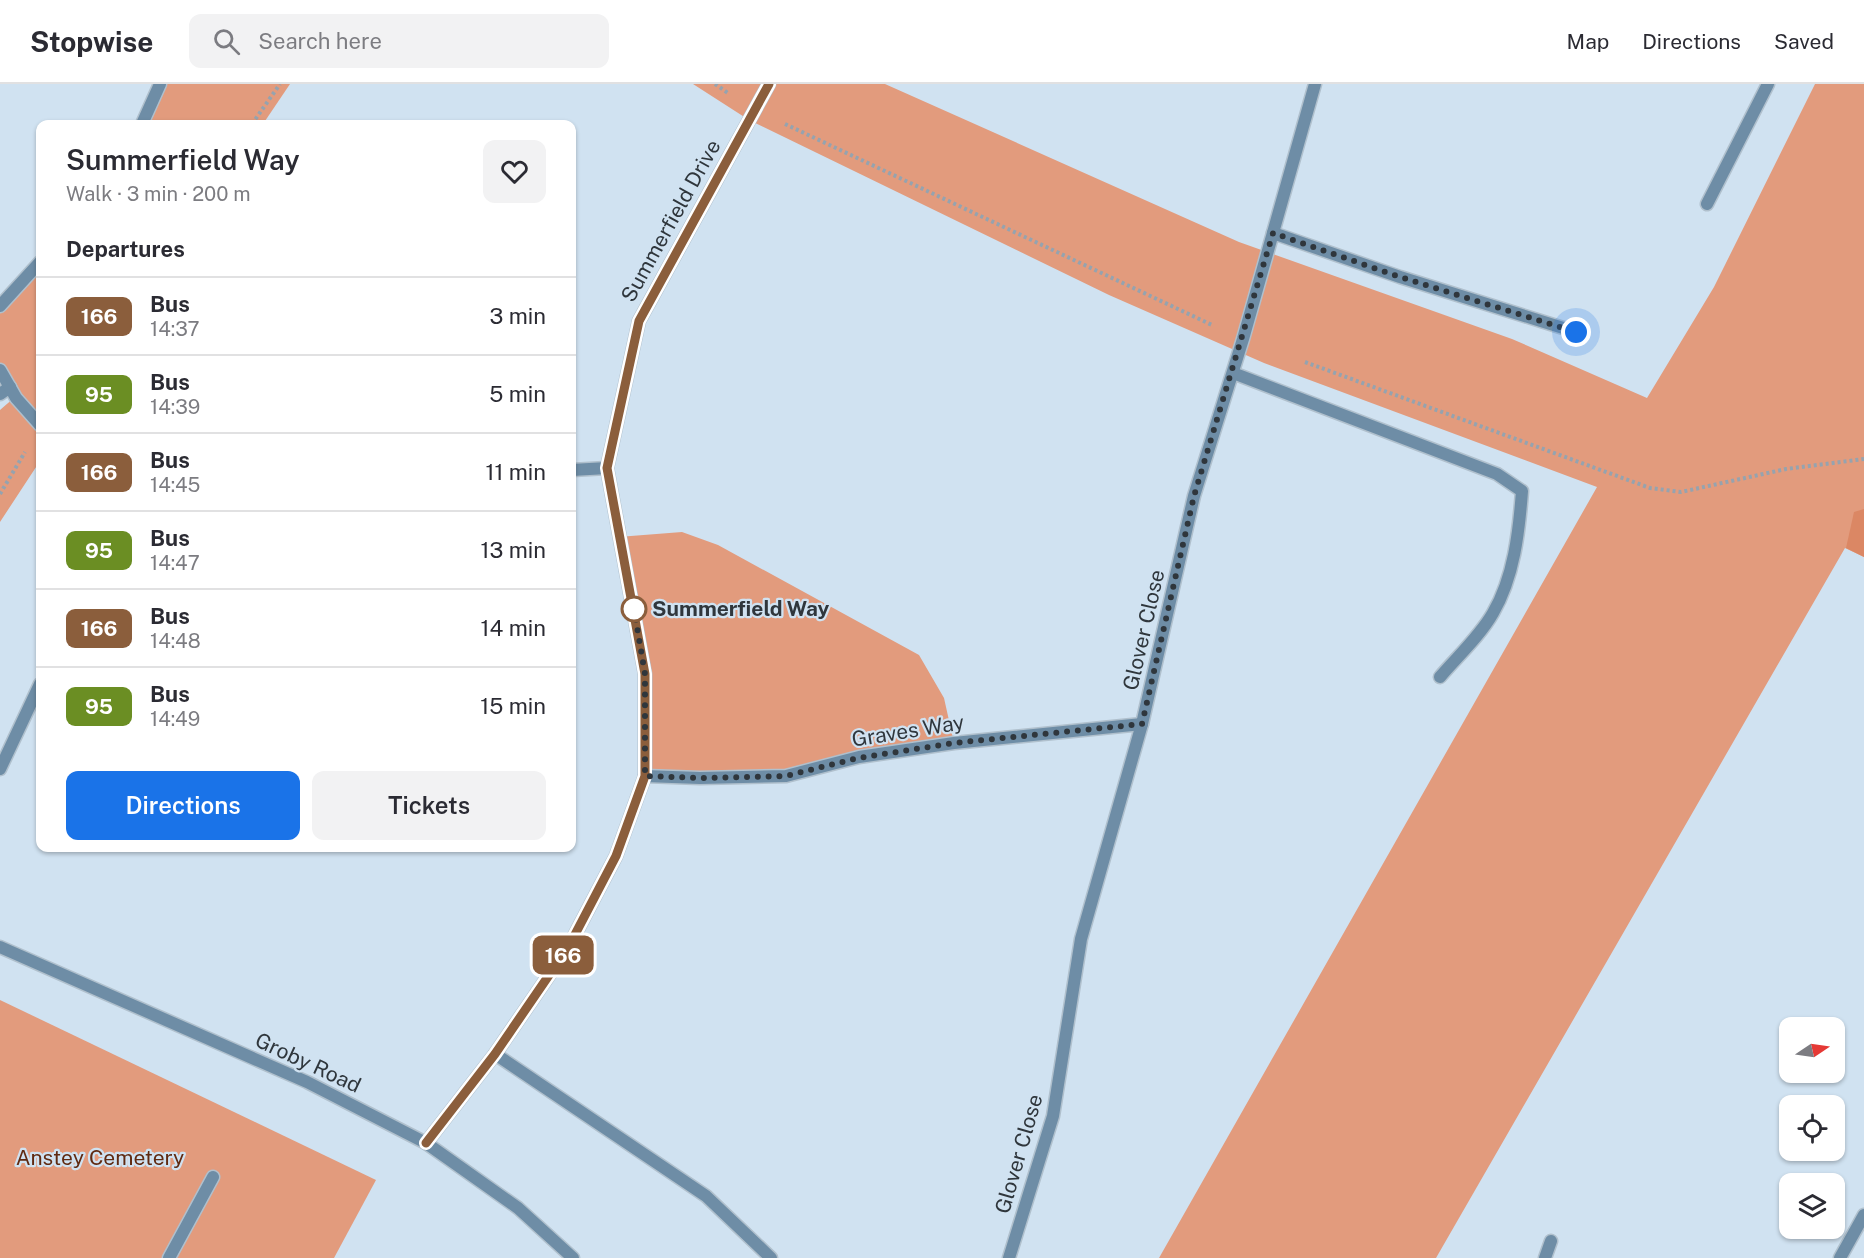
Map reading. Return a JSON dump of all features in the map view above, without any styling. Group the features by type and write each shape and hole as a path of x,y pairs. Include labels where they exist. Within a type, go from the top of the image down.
{"street":[{"path":"144,120 159,84"},
{"name":"Summerfield Drive","path":"426,1143 495,1054 569,946 616,856 645,776 645,674 607,468 639,321 769,84"},
{"name":"Glover Close","path":"1009,1258 1053,1116 1081,939 1142,724 1194,496 1233,372 1314,84"},
{"path":"1707,204 1768,84"},
{"path":"1273,233 1400,277 1576,332"},
{"path":"0,306 36,266"},
{"path":"0,370 5,391 36,421"},
{"path":"1233,372 1497,474 1522,491 1520,520 1510,575 1493,614 1440,677"},
{"path":"576,471 607,468"},
{"path":"0,769 36,693"},
{"name":"Graves Way","path":"645,776 700,778 786,776 858,758 954,743 1142,724"},
{"name":"Groby Road","path":"0,947 307,1082 426,1143 519,1208 573,1258"},
{"path":"495,1054 706,1196 771,1258"},
{"path":"169,1258 213,1177"},
{"path":"1840,1258 1864,1215"},
{"path":"1545,1258 1551,1241"}],"path":[{"path":"255,120 280,84"},
{"path":"0,494 29,445"}],"green space":[{"path":"160,84 290,84 266,120 144,120"},
{"path":"693,84 885,84 1239,242 1512,339 1647,398 1714,287 1815,84 1864,84 1864,557 1845,548 1436,1258 1159,1258 1597,487 1264,363 1109,295 749,120"},
{"path":"36,266 36,467 0,522 0,410 15,397 0,370 0,306"},
{"path":"682,532 718,545 919,655 944,698 954,743 786,776 645,776 645,674 618,537"},
{"name":"Anstey Cemetery","path":"0,1000 376,1180 334,1258 0,1258"}],"shaded area":[{"path":"1864,509 1864,557 1846,548 1854,512"}],"bus line":[{"name":"166","path":"426,1143 495,1054 569,946 616,856 645,776 645,674 607,468 639,321 753,109 769,84"}],"place":[{"name":"Summerfield Way","path":"634,609"}],"route":[{"path":"634,609 645,674 645,776 700,778 786,776 858,758 954,743 1142,724 1194,496 1273,233 1400,277 1576,332"}]}
